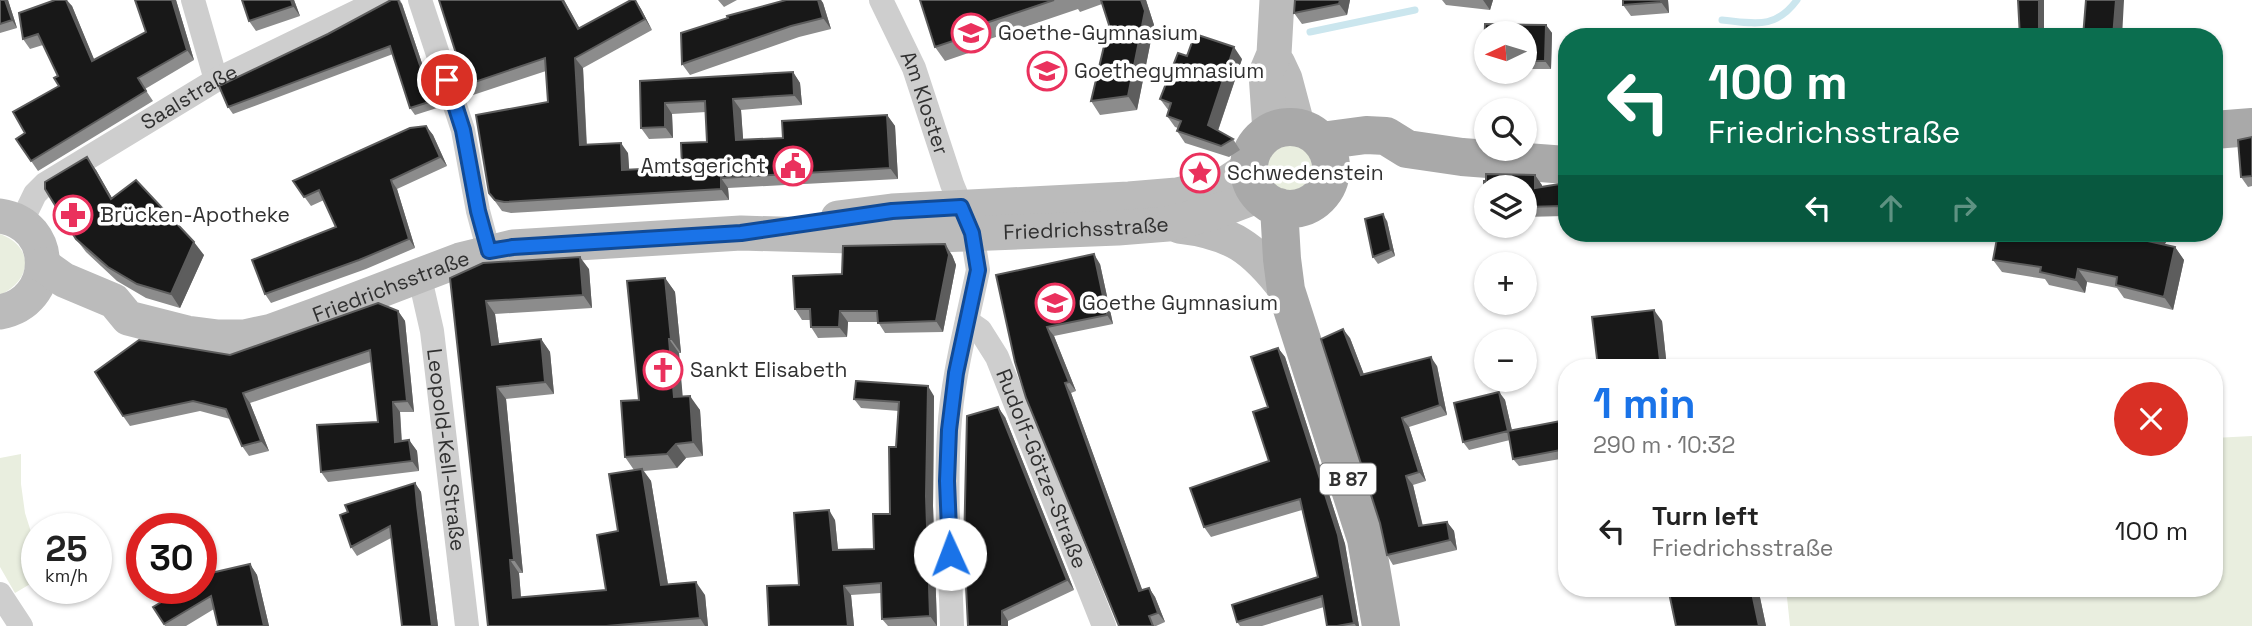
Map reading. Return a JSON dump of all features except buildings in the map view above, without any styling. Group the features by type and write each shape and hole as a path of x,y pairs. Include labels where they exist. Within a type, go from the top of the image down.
{"main road":[{"path":"1277,0 1274,54 1285,79 1305,143 1323,190 1274,194 1255,147 1305,143 1356,160 1387,158 1407,149 1474,159 1558,164"},
{"path":"2223,129 2252,127"},
{"name":"Friedrichsstraße","path":"37,280 118,321 128,318 187,333 244,337 272,331 419,274 489,251 513,247 741,233 886,236 967,220 1177,195 1225,184 1274,194"},
{"name":"Friedrichsstraße","path":"967,220 1105,229 1168,224 1274,194"},
{"name":"B 87","path":"1274,194 1286,290 1366,539 1381,626"},
{"name":"B 87","path":"1274,194 1298,273 1297,327"},
{"path":"0,312 16,307 37,280 37,241 11,219"},
{"path":"1168,224 1202,228 1226,235 1259,258 1286,290"}],"street":[{"path":"193,0 216,80"},
{"name":"Saalstraße","path":"11,219 45,184 216,80 381,0"},
{"path":"421,0 463,130 478,211 489,251"},
{"name":"Am Kloster","path":"881,0 914,68 967,220 978,270 956,373 949,430 947,481 953,626"},
{"name":"Leopold-Kell-Straße","path":"419,274 432,331 467,626"},
{"name":"Rudolf-Götze-Straße","path":"967,321 980,330 997,357 1104,626"},
{"path":"0,594 21,626"}],"shaded area":[{"path":"1288,143 1305,150 1312,167 1305,184 1288,191 1271,184 1264,167 1271,150"},
{"path":"0,234 19,247 25,264 18,281 0,295"},
{"path":"2252,436 2252,626 1790,626 1787,597 2223,597 2223,438"},
{"path":"21,454 25,513 21,513 21,589 15,593 0,567 0,458"}],"waterway":[{"path":"1722,20 1754,23 1772,20 1789,10 1797,0"},
{"path":"1310,32 1415,10"}],"place":[{"name":"Goethe-Gymnasium","path":"971,33"},
{"name":"Goethegymnasium","path":"1047,71"},
{"name":"Amtsgericht","path":"793,166"},
{"name":"Schwedenstein","path":"1200,173"},
{"name":"Brücken-Apotheke","path":"73,215"},
{"name":"Goethe Gymnasium","path":"1055,303"},
{"name":"Sankt Elisabeth","path":"663,370"}],"route":[{"path":"447,80 463,130 478,211 489,251 513,247 741,233 892,211 961,207 972,233 978,270 956,373 949,430 947,481 950,554"}]}
